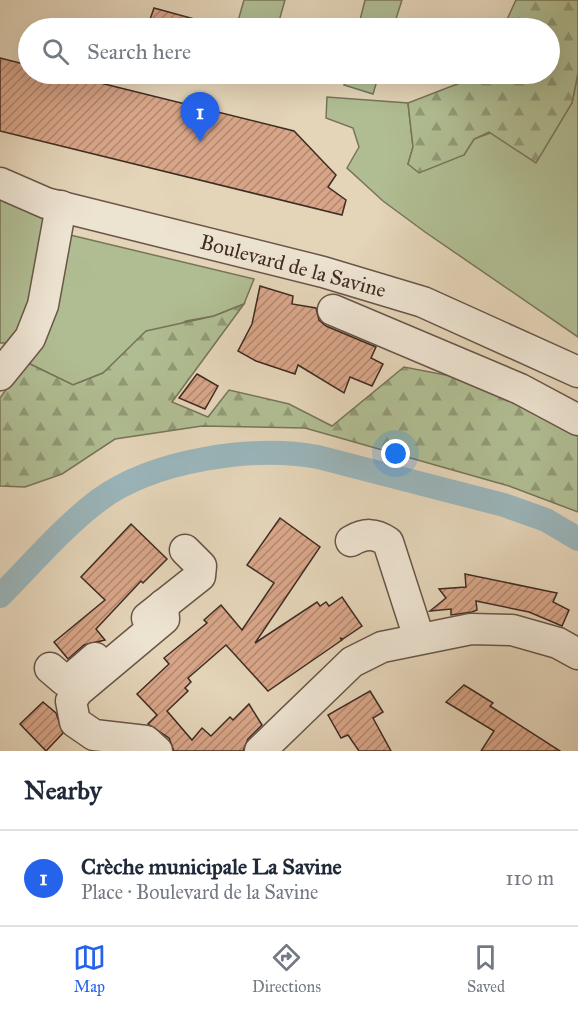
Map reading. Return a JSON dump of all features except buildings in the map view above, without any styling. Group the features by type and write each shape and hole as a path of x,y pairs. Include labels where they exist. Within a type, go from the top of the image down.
{"street":[{"name":"Boulevard de la Savine","path":"0,183 46,203 323,272 423,302 578,372"},
{"path":"0,375 30,338 43,305 62,206"},
{"path":"333,310 520,389 578,420"},
{"path":"351,542 363,535 378,536 388,542 418,638"},
{"path":"50,668 64,680 73,677 200,576 201,566 185,550"},
{"path":"157,751 146,741 94,735 75,722 71,701 78,691 164,619 163,605"},
{"path":"260,751 352,662 382,647 471,629 512,630 558,644 578,654"}],"green space":[{"path":"244,0 285,0 280,18 239,18"},
{"path":"365,0 402,0 396,18 360,18"},
{"path":"516,0 578,0 578,73 572,103 536,163 489,132 474,139 464,155 419,173 408,164 413,147 408,103 457,84 560,84 560,18 508,18"},
{"path":"578,73 578,337 383,201 347,168 359,147 353,128 326,118 327,97 408,103 413,147 408,164 464,155 474,139 572,103"},
{"path":"344,84 376,84 373,94"},
{"path":"0,198 47,218 38,283 17,343 0,343"},
{"path":"66,234 254,279 244,304 214,316 186,321 103,373 73,385 26,362"},
{"path":"244,304 172,402 208,417 229,390 289,404 332,426 404,367 482,382 578,427 578,512 509,486 305,428 202,426 115,439 62,474 25,487 0,486 0,398 26,362 73,385 103,373 146,331 214,316"}],"waterway":[{"path":"0,596 73,522 99,500 121,486 175,466 234,455 264,453 318,457 504,505 546,520 578,539"}],"place":[{"name":"Crèche municipale La Savine","path":"200,142"}]}
